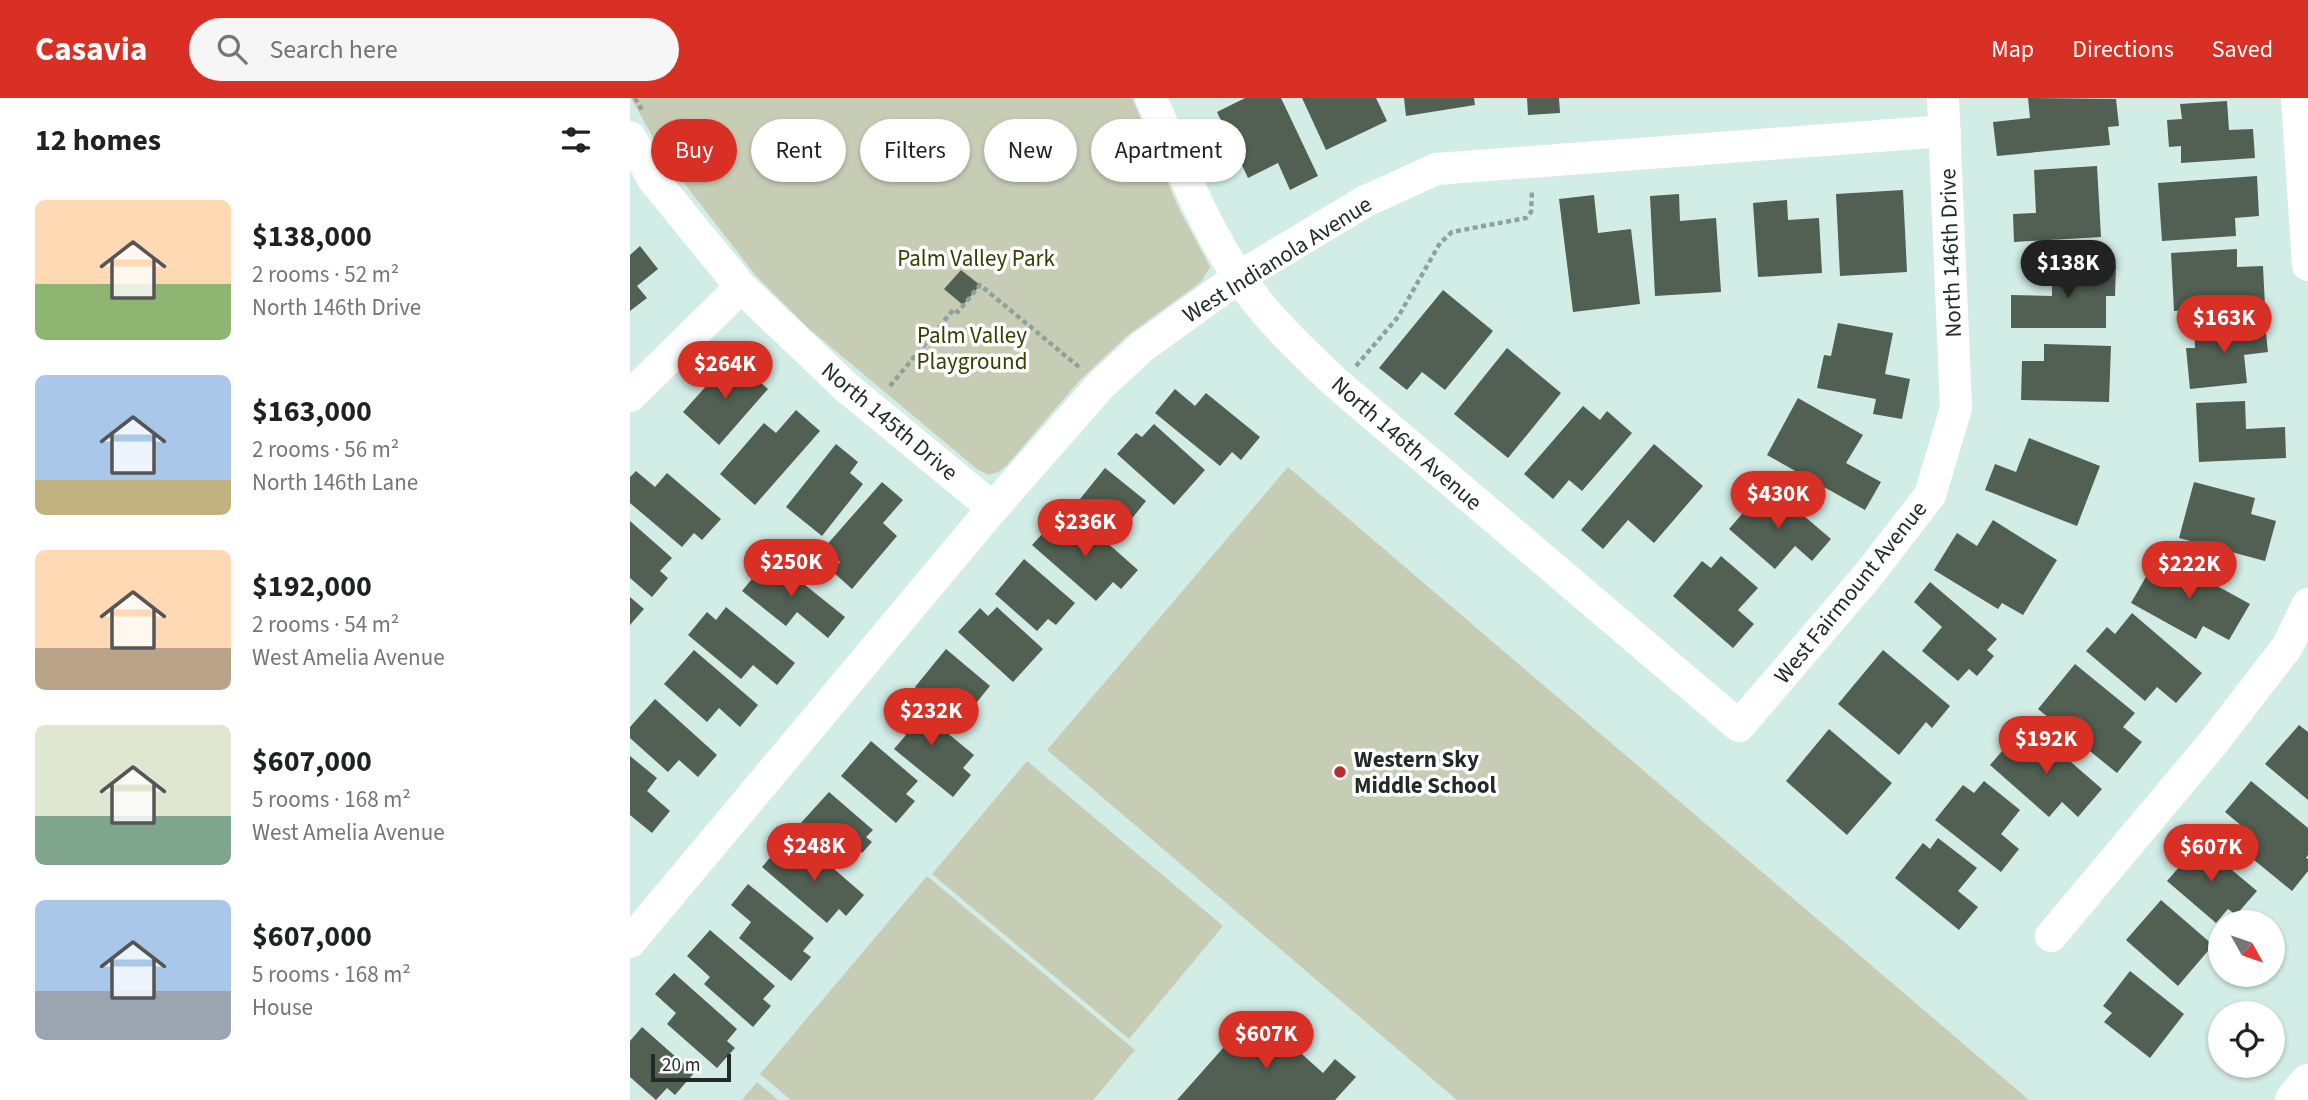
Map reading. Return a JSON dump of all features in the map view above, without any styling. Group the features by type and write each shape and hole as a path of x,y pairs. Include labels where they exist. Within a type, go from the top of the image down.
{"street":[{"name":"North 146th Avenue","path":"1152,98 1197,206 1239,277 1289,338 1339,386 1739,726"},
{"name":"North 146th Drive","path":"1943,98 1956,408"},
{"path":"2297,98 2308,265"},
{"name":"North 145th Drive","path":"638,127 653,178 741,287 846,387 993,508"},
{"name":"West Indianola Avenue","path":"630,942 993,508 1101,385 1142,347 1239,277 1364,202 1436,169 1945,131"},
{"path":"630,396 741,287"},
{"name":"West Fairmount Avenue","path":"1739,726 1869,574 1930,495 1956,408"},
{"path":"2052,936 2212,744 2287,647 2308,604"},
{"path":"2294,1100 2308,1083"}],"path":[{"path":"635,98 638,127"},
{"path":"1339,386 1398,317 1440,243 1452,232 1526,218 1531,212 1532,203 1531,161"},
{"path":"872,408 954,309 958,312 980,285 1101,385"}],"green space":[{"name":"Palm Valley Park","path":"631,98 1132,98 1141,119 1091,119 1091,182 1167,182 1210,267 1201,282 1128,335 1080,380 1006,466 989,475 977,469 807,327 756,276 683,182 737,182 737,119 651,119 651,134"},
{"name":"Western Sky Middle School","path":"1288,467 2029,1100 1457,1100 1047,750"},
{"path":"1027,761 1223,926 1129,1039 932,874"},
{"path":"927,876 1135,1050 1093,1100 791,1100 760,1074"},
{"path":"757,1082 778,1100 742,1100"}],"building":[{"path":"1245,98 1281,98 1318,176 1290,190 1278,163 1248,178 1246,119 1220,119 1217,112"},
{"path":"1302,98 1376,98 1387,121 1326,150"},
{"path":"1404,98 1474,98 1475,105 1406,116"},
{"path":"1527,98 1559,98 1560,113 1528,115"},
{"path":"2028,98 2116,99 2119,126 2108,127 2110,145 1997,156 1993,122 2030,118"},
{"path":"2227,101 2229,130 2253,129 2255,158 2181,163 2181,146 2169,147 2167,120 2182,119 2180,104"},
{"path":"2097,166 2101,237 2014,242 2013,214 2036,213 2034,170"},
{"path":"2257,176 2259,216 2235,218 2236,236 2162,241 2158,183"},
{"path":"1903,190 1907,272 1840,276 1836,194"},
{"path":"1679,194 1680,221 1716,218 1721,292 1655,296 1650,196"},
{"path":"1594,195 1598,233 1631,229 1640,304 1573,312 1559,199"},
{"path":"1787,200 1788,220 1819,218 1822,273 1758,277 1753,203"},
{"path":"640,246 658,269 637,286 647,298 630,311 630,255"},
{"path":"2237,249 2237,267 2263,266 2265,306 2174,311 2171,253"},
{"path":"2052,265 2116,265 2115,296 2106,296 2106,328 2011,328 2011,295 2052,296"},
{"path":"961,270 980,285 963,305 944,289"},
{"path":"1443,290 1493,331 1445,390 1422,372 1407,390 1379,368"},
{"path":"1838,323 1893,333 1885,374 1910,379 1902,419 1873,414 1876,399 1817,388 1824,355 1831,356"},
{"path":"2265,324 2268,352 2244,355 2247,383 2190,389 2186,348 2195,348 2194,332"},
{"path":"2044,344 2111,346 2109,402 2021,400 2022,361 2044,361"},
{"path":"1507,348 1561,393 1508,458 1454,414"},
{"path":"732,357 768,389 719,445 683,412"},
{"path":"1175,389 1195,406 1206,393 1260,437 1241,460 1232,452 1220,466 1155,413"},
{"path":"1798,398 1863,435 1846,463 1881,482 1865,510 1767,455"},
{"path":"2245,401 2246,429 2285,427 2286,458 2199,462 2196,403"},
{"path":"1583,406 1600,420 1607,411 1632,433 1582,491 1569,480 1553,499 1524,474"},
{"path":"796,410 820,431 755,505 720,474 764,423 776,433"},
{"path":"1154,424 1205,470 1174,505 1117,454 1136,433 1142,437"},
{"path":"2029,438 2100,466 2077,526 1985,490 1995,464 2016,472"},
{"path":"836,444 858,462 850,473 863,484 822,536 786,507"},
{"path":"1654,444 1703,486 1654,543 1628,520 1603,549 1581,530"},
{"path":"1105,468 1146,501 1117,537 1076,504"},
{"path":"636,471 655,487 667,473 721,519 702,540 694,533 682,547 630,503 630,477"},
{"path":"882,482 903,500 883,523 897,536 852,589 832,571 840,562 824,548"},
{"path":"2194,482 2255,498 2251,514 2276,521 2265,561 2179,538"},
{"path":"1776,492 1831,539 1812,561 1795,546 1775,569 1729,529 1755,499 1764,506"},
{"path":"1055,520 1074,538 1086,524 1138,570 1121,589 1113,582 1096,601 1032,545"},
{"path":"1993,520 2057,560 2023,615 2002,603 1998,609 1934,570 1957,533 1977,546"},
{"path":"630,521 672,558 660,571 668,578 652,597 630,578"},
{"path":"2159,554 2250,604 2229,640 2203,626 2196,639 2131,603"},
{"path":"1721,556 1758,588 1738,610 1754,624 1733,648 1673,596 1702,561 1711,568"},
{"path":"770,557 845,617 828,638 797,612 786,626 742,591"},
{"path":"1024,559 1075,603 1056,625 1048,619 1037,631 995,594"},
{"path":"1930,582 1997,639 1987,650 1994,656 1977,676 1969,669 1958,681 1922,651 1942,627 1914,602"},
{"path":"630,597 644,609 630,625"},
{"path":"726,607 795,663 777,685 753,665 741,679 688,635 707,612 716,620"},
{"path":"997,607 1043,649 1013,682 958,632 980,608 988,616"},
{"path":"2132,613 2202,673 2176,703 2157,687 2145,701 2086,651 2107,627 2115,634"},
{"path":"946,649 990,686 960,723 915,687"},
{"path":"694,650 758,705 740,727 719,708 707,722 664,684"},
{"path":"1883,650 1950,706 1932,728 1926,722 1899,755 1838,704"},
{"path":"2075,664 2135,713 2123,727 2142,742 2117,773 2038,709"},
{"path":"905,698 974,755 963,768 971,775 953,797 894,749 906,735 887,720"},
{"path":"655,699 717,755 698,777 679,760 668,772 630,738 630,727"},
{"path":"2299,725 2308,732 2308,800 2265,764"},
{"path":"1829,729 1892,783 1847,835 1786,781"},
{"path":"2034,730 2102,789 2078,817 2062,802 2049,817 1990,765 2010,742 2018,749"},
{"path":"871,741 918,781 906,794 915,801 896,823 841,776"},
{"path":"630,756 657,778 647,791 670,811 652,833 630,815"},
{"path":"1984,781 2020,810 2001,834 2019,849 2001,872 1935,820 1963,785 1974,793"},
{"path":"2251,781 2308,828 2308,871 2292,891 2232,842 2243,827 2225,812"},
{"path":"829,792 873,830 866,837 872,842 862,853 856,848 843,863 800,824"},
{"path":"1938,838 1977,868 1958,891 1978,907 1959,930 1895,878 1923,843 1930,849"},
{"path":"2200,843 2257,891 2240,910 2208,910 2208,916 2167,881"},
{"path":"780,846 798,861 810,848 864,895 846,916 839,909 827,923 762,867"},
{"path":"748,884 814,938 803,951 811,957 791,981 739,938 751,922 731,905"},
{"path":"2161,900 2208,941 2208,951 2178,986 2126,940"},
{"path":"710,930 775,986 763,999 771,1006 753,1027 704,984 710,977 687,956"},
{"path":"2130,971 2184,1014 2150,1058 2104,1022 2112,1013 2103,1006"},
{"path":"674,973 737,1029 727,1041 735,1048 717,1068 667,1024 676,1013 655,994"},
{"path":"1255,1012 1323,1073 1335,1059 1356,1077 1335,1100 1177,1100"},
{"path":"642,1027 694,1073 675,1095 667,1088 656,1100 630,1077 630,1041"}],"place":[{"name":"Western Sky Middle School","path":"1340,772"}],"park label":[{"name":"Palm Valley Playground","path":"972,348"}]}
